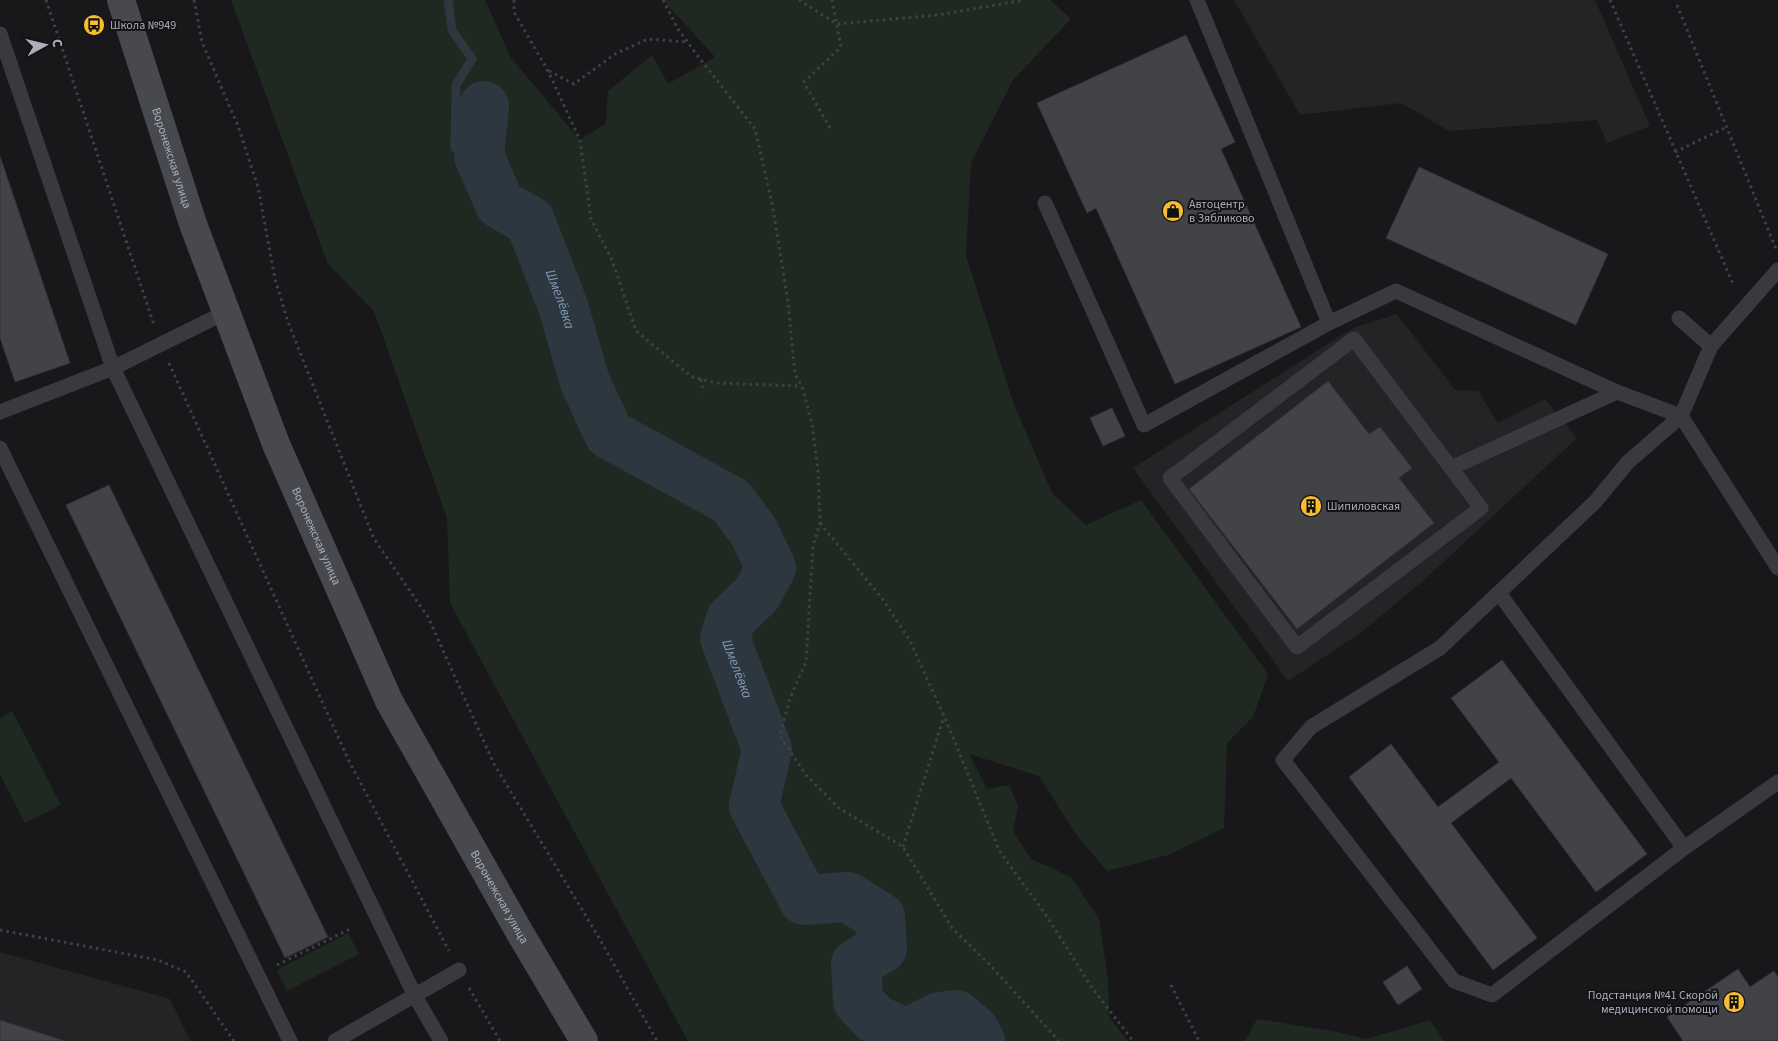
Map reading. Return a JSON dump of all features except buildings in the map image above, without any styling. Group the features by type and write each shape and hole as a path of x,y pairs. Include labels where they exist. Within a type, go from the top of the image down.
{"street":[{"name":"Воронежская улица","path":"121,0 193,224 276,444 389,701 520,933 584,1041"}],"lane":[{"path":"1197,0 1329,324"},
{"path":"0,34 113,368 415,996 441,1041"},
{"path":"1045,203 1144,425 1329,324 1396,291 1617,392 1681,416 1778,568"},
{"path":"1778,270 1711,346 1681,416 1628,462 1594,502 1440,648 1311,727 1283,760 1454,981 1492,995 1684,848 1778,782"},
{"path":"0,412 113,368 226,312"},
{"path":"1679,318 1711,346"},
{"path":"1354,339 1451,468 1481,508 1297,647 1170,478 1354,339"},
{"path":"1451,468 1617,392"},
{"path":"0,448 290,1041"},
{"path":"1500,593 1684,848"},
{"path":"334,1041 459,970"}],"path":[{"path":"46,0 161,344 348,759 459,970 500,1041"},
{"path":"194,0 202,42 238,126 258,187 275,279 288,322 374,539 428,617 494,764 598,936 657,1041"},
{"path":"514,0 514,12 548,71 580,140 591,219 612,260 636,331 692,377 717,383 802,386"},
{"path":"663,0 687,42 754,129 772,203 788,302 795,374 802,386 812,424 818,470 820,523 813,546 806,662 790,698 780,736 806,775 839,808 903,847 952,928 1059,1041"},
{"path":"799,0 837,24 938,14 1024,0"},
{"path":"830,128 804,82 841,47 832,0"},
{"path":"1610,0 1735,287"},
{"path":"1677,5 1778,254"},
{"path":"548,71 574,84 615,54 648,39 687,42"},
{"path":"1675,152 1727,127"},
{"path":"701,379 703,392"},
{"path":"820,523 884,601 910,641 944,716 1000,852 1046,915 1090,985 1133,1041"},
{"path":"903,847 944,716"},
{"path":"258,975 352,928"},
{"path":"0,930 158,960 186,972 234,1041"},
{"path":"1171,985 1199,1041"}],"shaded area":[{"path":"231,0 485,0 511,58 580,140 606,123 608,91 652,55 668,84 715,57 663,0 1050,0 1071,19 1013,80 971,163 966,256 1013,402 1052,493 1086,525 1141,500 1268,674 1253,717 1227,743 1224,828 1168,855 1107,871 1076,834 1039,776 969,754 987,789 1009,785 1018,806 1013,831 1031,859 1071,877 1099,919 1108,979 1109,1017 1128,1041 688,1041 450,603 447,518 374,311 328,264"},
{"path":"1234,0 1595,0 1650,126 1607,143 1597,120 1449,131 1401,103 1300,115"},
{"path":"1397,314 1455,390 1478,391 1498,423 1545,399 1577,438 1424,580 1363,631 1288,681 1133,468 1353,328"},
{"path":"12,711 61,805 25,823 0,774 0,718"},
{"path":"348,933 359,954 287,991 277,970"},
{"path":"0,952 170,999 190,1041 0,1041"},
{"path":"1257,1019 1338,1032 1366,1039 1430,1020 1444,1041 1245,1041"}],"waterway":[{"path":"448,0 452,30 472,59 456,85 455,148 479,156"},
{"name":"Шмелёвка","path":"484,106 479,156 500,204 530,221 563,306 585,382 609,434 731,501 754,532 771,568 757,594 731,619 725,638 767,749 754,806 804,900 848,897 880,917 882,948 856,964 858,1001 875,1019 906,1034 939,1017 956,1015 974,1030 980,1041"}],"place":[{"name":"Школа №949","path":"94,25"},
{"name":"Автоцентр в Зябликово","path":"1173,211"},
{"name":"Шипиловская","path":"1311,506"},
{"name":"Подстанция №41 Скорой медицинской помощи","path":"1734,1002"}]}
